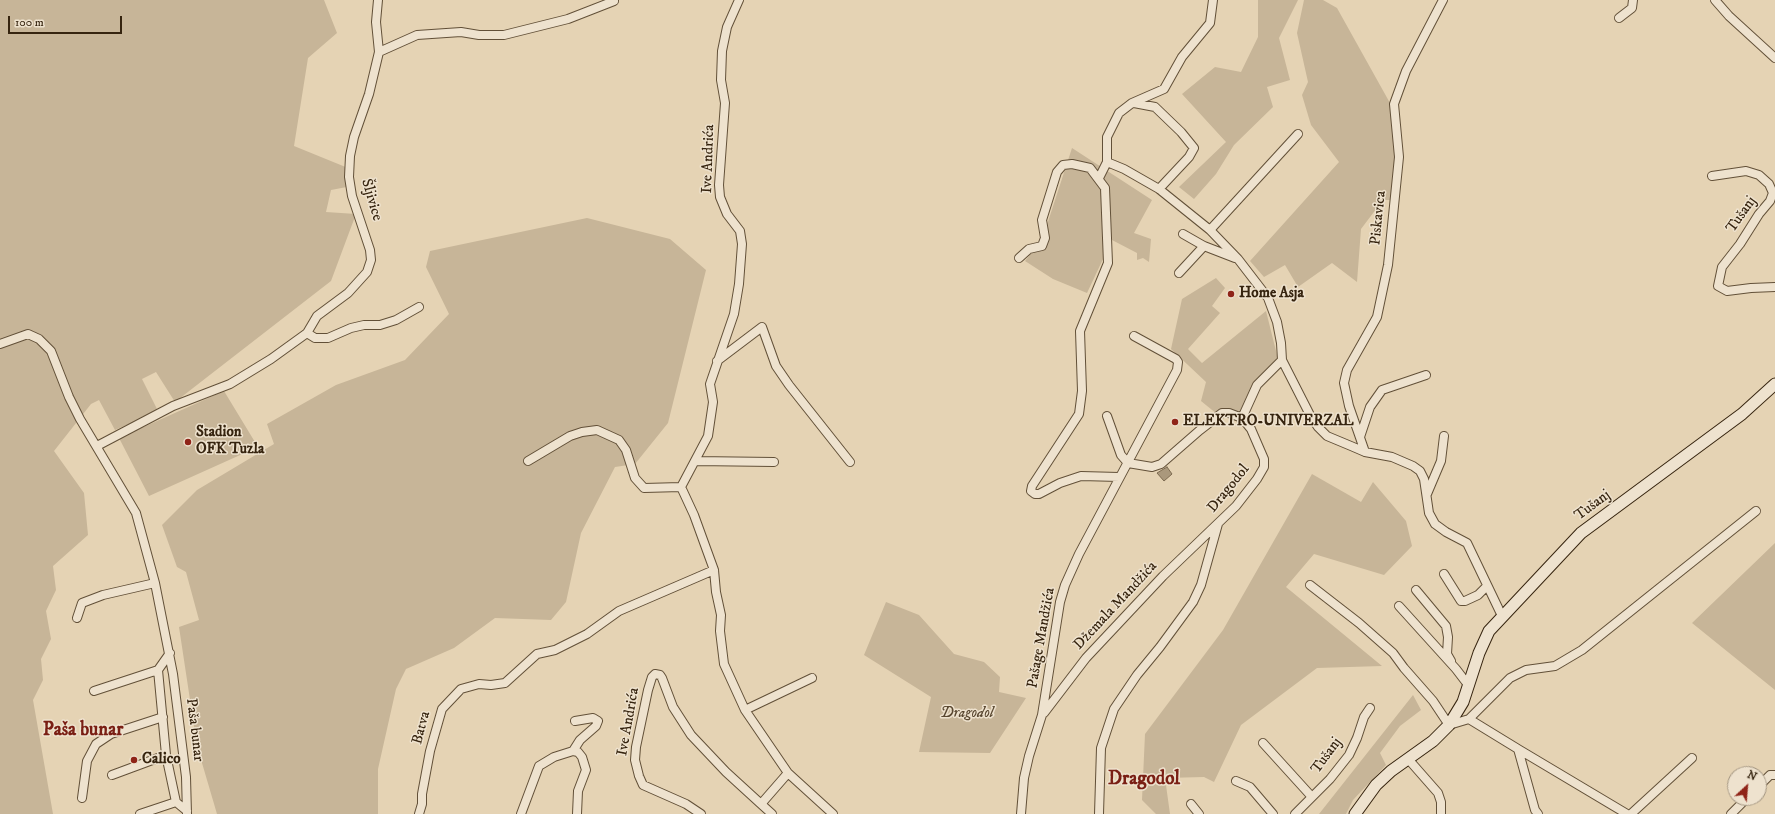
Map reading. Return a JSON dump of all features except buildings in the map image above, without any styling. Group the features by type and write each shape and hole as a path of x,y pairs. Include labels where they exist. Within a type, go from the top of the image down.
{"street":[{"name":"Šljivice","path":"97,446 173,406 230,384 271,359 307,334 317,316 348,293 367,272 371,260 364,227 352,196 349,177 350,156 354,137 369,94 379,52 376,22 378,0"},
{"name":"Ive Andrića","path":"681,487 708,436 712,402 710,384 734,314 739,284 742,251 740,231 727,214 720,197 719,185 725,103 721,80 722,51 727,27 739,0"},
{"path":"1099,178 1107,162 1107,137 1118,113 1132,102 1164,89 1182,57 1210,23 1213,0"},
{"name":"Piskavica","path":"1365,452 1349,406 1344,383 1347,370 1377,317 1388,265 1399,157 1394,104 1406,71 1442,0"},
{"path":"1619,18 1632,8 1633,0"},
{"path":"1715,0 1729,16 1775,58"},
{"path":"379,52 417,35 461,32 479,35 504,36 568,19 614,1"},
{"path":"1132,102 1155,107 1181,132 1194,148 1189,157 1158,189"},
{"path":"1210,230 1298,134"},
{"path":"1107,162 1124,169 1158,189 1210,230 1238,259 1268,298 1280,336 1282,360 1310,415 1318,427 1327,436 1365,452 1392,458 1413,466 1420,471 1427,494 1429,513 1435,524 1446,532 1467,543 1502,616"},
{"path":"1019,258 1029,249 1042,246 1045,238 1042,226 1056,172 1064,165 1072,164 1090,168 1099,178 1104,188 1108,263 1080,331 1082,391 1081,410 1076,421 1032,486 1031,491 1035,494 1040,494 1060,483 1081,476 1119,477"},
{"name":"Tušanj","path":"1712,176 1746,171 1759,175 1769,184 1773,193 1770,200 1759,214 1740,244 1722,267 1718,286 1727,291 1775,287"},
{"path":"1183,234 1204,246 1238,259"},
{"path":"1179,272 1204,246"},
{"path":"307,334 315,338 328,338 351,328 364,325 380,326 396,320 419,307"},
{"path":"717,361 762,327 776,366 789,386 850,462"},
{"name":"Paša bunar","path":"0,344 28,334 39,339 51,351 69,397 136,513 155,583 170,653 186,777 187,812"},
{"path":"1128,463 1177,370 1178,362 1176,359 1134,336"},
{"path":"1107,416 1121,455 1128,463 1158,466 1204,426 1222,414 1229,412 1242,418 1257,385 1282,360"},
{"path":"1360,438 1370,407 1382,390 1426,375"},
{"name":"Tušanj","path":"1355,814 1376,786 1391,772 1433,741 1449,725 1463,702 1479,653 1489,631 1502,616 1544,575 1581,533 1742,414 1775,384"},
{"name":"Dragodol","path":"1099,814 1101,748 1114,709 1137,674 1160,647 1193,602 1201,585 1219,523 1236,506 1264,467 1264,459 1259,446 1251,429 1242,418"},
{"path":"528,461 570,436 596,430 619,440 626,450 635,478 644,488 681,487 694,514 714,570 716,592 721,616 720,631 724,664 745,710 788,773 833,814"},
{"path":"1427,494 1441,461 1444,436"},
{"path":"695,461 774,462"},
{"name":"Pašage Mandžića","path":"1021,814 1027,763 1042,716 1053,641 1060,602 1065,585 1079,554 1119,477 1128,463"},
{"path":"1310,585 1381,641 1433,701 1449,725 1468,718 1510,678 1526,670 1555,666 1582,650 1756,511"},
{"name":"Džemala Mandžića","path":"1042,716 1086,658 1163,576 1219,523"},
{"name":"Batva","path":"419,814 422,804 422,794 430,751 442,709 462,689 479,684 505,683 537,654 555,650 587,634 619,611 714,570"},
{"path":"1444,574 1461,601 1478,595 1487,586"},
{"path":"77,618 82,603 103,595 155,583"},
{"path":"1416,590 1446,626 1448,637 1447,654 1456,669"},
{"path":"1399,606 1456,669 1469,686"},
{"path":"94,691 158,670 170,653"},
{"name":"Paša bunar","path":"158,670 166,755 176,802 187,812"},
{"name":"Ive Andrića","path":"701,814 686,804 643,785 639,776 635,760 636,746 648,690 652,677 655,674 660,675 662,678 673,707 691,735 726,772 772,814"},
{"path":"745,710 812,678"},
{"name":"Tušanj","path":"1295,814 1330,779 1349,755 1364,717 1370,708"},
{"name":"Paša bunar","path":"82,798 87,761 96,744 111,734 163,717"},
{"path":"573,751 580,740 595,728 598,722 597,719 593,718 575,721"},
{"path":"1468,718 1627,814"},
{"name":"Tušanj","path":"1263,742 1312,797"},
{"path":"1518,749 1535,810 1538,814"},
{"path":"521,814 539,766 554,757 573,751 578,752 582,757 586,770 578,791 577,814"},
{"name":"Paša bunar","path":"112,775 166,755"},
{"path":"1631,814 1692,758"},
{"path":"1408,760 1438,793 1441,802 1441,814"},
{"path":"761,804 788,773"},
{"path":"1236,780 1250,787 1273,814"},
{"path":"140,814 176,802"},
{"path":"1191,804 1199,814"}],"green space":[{"path":"0,0 324,0 337,33 308,58 294,146 348,168 352,186 331,190 326,212 356,214 331,281 175,402 156,372 142,379 158,411 115,430 99,400 91,404 54,451 84,493 88,535 53,566 56,590 46,611 51,639 41,659 43,680 33,700 53,814 0,814"},
{"path":"1258,0 1298,0 1279,38 1290,80 1267,87 1273,107 1234,145 1216,174 1194,199 1179,187 1226,142 1182,94 1215,67 1241,72 1258,37"},
{"path":"1304,0 1323,0 1337,8 1400,121 1397,200 1383,200 1361,229 1357,282 1332,263 1298,287 1285,265 1264,277 1250,261 1339,162 1311,125 1302,95 1308,82 1297,33"},
{"path":"1072,148 1152,200 1134,233 1151,239 1149,262 1143,258 1137,260 1137,253 1112,240 1087,293 1053,279 1025,261 1042,240"},
{"path":"587,218 670,239 706,270 668,423 635,464 615,467 581,533 566,602 551,620 495,618 454,648 406,669 396,689 378,769 378,814 217,814 197,746 179,627 199,620 186,572 177,567 162,525 197,490 274,444 267,424 336,385 405,360 449,314 426,267 430,251"},
{"path":"1216,278 1225,288 1212,306 1220,313 1188,349 1202,363 1266,311 1279,363 1257,385 1247,413 1217,414 1201,401 1206,382 1171,349 1182,299"},
{"name":"Stadion OFK Tuzla","path":"224,391 258,447 149,496 119,438"},
{"path":"1312,474 1361,502 1373,482 1406,521 1412,546 1384,575 1314,554 1286,587 1382,666 1317,668 1241,725 1214,782 1204,777 1165,778 1170,814 1156,814 1142,800 1145,734 1223,630"},
{"path":"1775,543 1775,690 1692,623"},
{"name":"Dragodol","path":"886,602 919,615 954,654 984,662 1000,677 999,692 1026,698 990,753 919,752 931,697 864,655"},
{"path":"1413,695 1421,710 1400,726 1380,753 1386,765 1353,800 1346,814 1319,814"}],"shaded area":[{"path":"1167,467 1172,474 1164,481 1157,473"}],"place":[{"name":"Home Asja","path":"1231,294"},
{"name":"ELEKTRO-UNIVERZAL","path":"1175,422"},
{"name":"Stadion OFK Tuzla","path":"188,442"},
{"name":"Calico","path":"134,760"}],"district":[{"name":"Paša bunar","path":"83,731"},
{"name":"Dragodol","path":"1144,780"}]}
